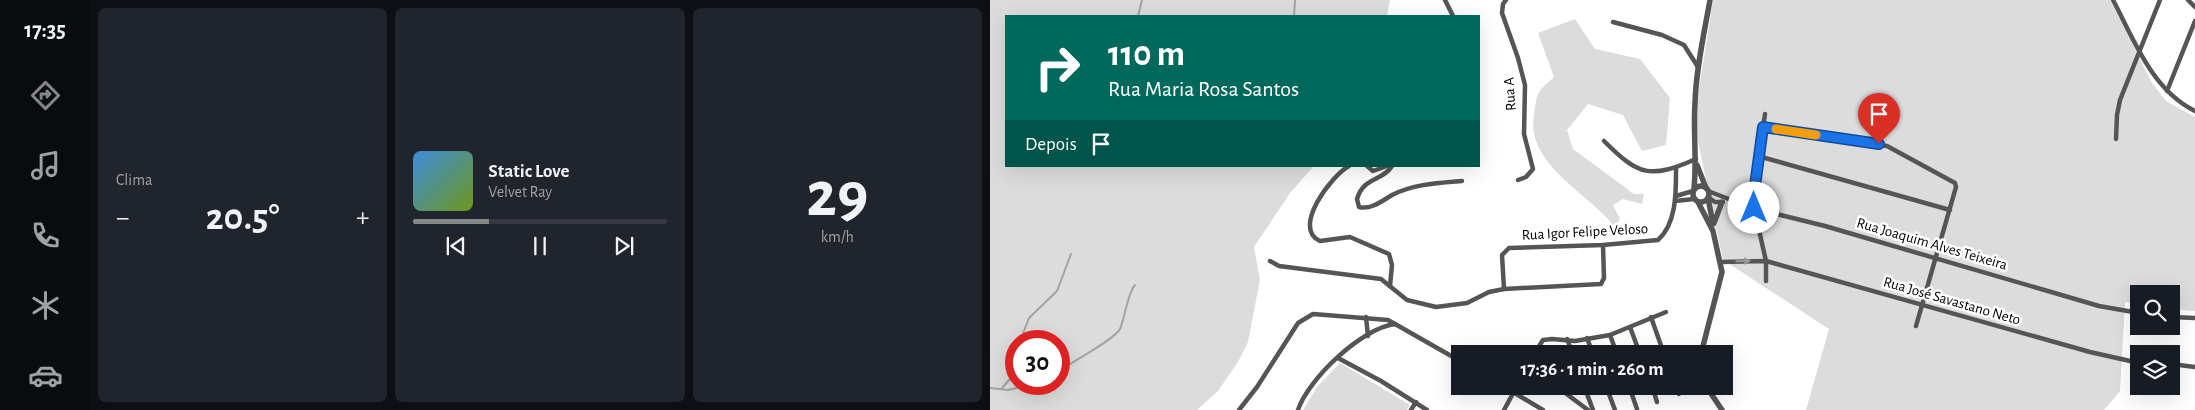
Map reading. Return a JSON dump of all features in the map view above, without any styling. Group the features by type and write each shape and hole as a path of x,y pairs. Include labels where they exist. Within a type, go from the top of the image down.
{"street":[{"path":"1445,0 1452,15"},
{"name":"Rua A","path":"1506,0 1502,4 1502,14 1513,42 1524,85 1524,134 1533,162 1533,169 1526,177 1518,180"},
{"path":"1710,0 1695,101 1694,133 1696,161 1693,190 1696,200 1704,209 1713,228"},
{"path":"2112,0 2140,50 2167,91 2180,103 2195,111"},
{"path":"2116,139 2118,110 2160,0"},
{"path":"2188,0 2195,7"},
{"path":"2167,91 2195,21"},
{"path":"1612,22 1662,35 1684,46 1699,69"},
{"path":"1765,114 1758,156 1753,208 1766,261 1766,280"},
{"path":"1763,127 1887,146 1952,180 1956,187 1916,326"},
{"path":"1604,141 1636,168 1658,171 1676,168 1696,161"},
{"path":"1758,156 1950,210"},
{"path":"1696,161 1708,193 1713,228 1721,262 1721,280 1703,345"},
{"path":"1348,167 1336,175 1313,210 1309,223 1312,235 1320,241 1350,238 1389,254 1392,265 1390,286"},
{"path":"1367,167 1376,170 1384,167"},
{"path":"1391,167 1385,174 1367,183 1358,195 1356,203 1359,208 1370,207 1406,190 1433,182 1462,181"},
{"path":"1675,199 1676,168"},
{"path":"1675,199 1699,186 1708,193 1714,202 1732,201"},
{"path":"1675,199 1704,202 1708,193"},
{"name":"Rua Joaquim Alves Teixeira","path":"1708,193 1753,208 1936,257 2099,306 2130,312"},
{"name":"Rua Igor Felipe Veloso","path":"1504,290 1502,255 1509,248 1603,245 1658,240 1667,228 1675,199"},
{"path":"1713,228 1722,202"},
{"path":"1270,261 1279,266 1381,279 1407,300 1436,307 1467,303 1489,292 1600,284 1604,278 1603,245"},
{"name":"Rua José Savastano Neto","path":"1721,262 1766,261 1922,306 2130,361"},
{"path":"1540,345 1543,340 1610,335 1666,312"},
{"path":"1239,410 1257,387 1298,323 1313,314 1381,319 1396,324 1451,356"},
{"path":"1366,317 1368,336"},
{"path":"1651,317 1661,345"},
{"path":"2180,317 2195,318"},
{"path":"1298,410 1305,394 1338,358 1368,336 1389,325 1396,324"},
{"path":"1630,327 1637,345"},
{"path":"1610,335 1614,345"},
{"path":"1587,338 1590,345"},
{"path":"1568,339 1570,345"},
{"path":"1338,358 1427,410"},
{"path":"2180,365 2195,366"},
{"path":"1504,410 1513,395"},
{"path":"1517,395 1543,410"},
{"path":"1568,395 1588,410"},
{"path":"1587,395 1593,410"},
{"path":"1609,395 1615,410"},
{"path":"1632,395 1637,409"},
{"path":"1655,395 1658,402"},
{"path":"1712,395 1722,410"},
{"path":"1411,410 1416,402"}],"shaded area":[{"path":"990,0 1390,0 1387,15 1005,15 1005,167 1313,167 1290,193 1254,247 1260,280 1248,342 1238,362 1218,391 1197,410 990,410"},
{"path":"1713,0 2110,0 2152,83 2166,101 2195,117 2195,311 2180,310 2180,285 2130,285 2130,303 2125,302 2120,391 2104,410 1806,410 1829,329 1723,260 1696,132 1697,102"},
{"path":"1575,19 1595,49 1640,59 1670,98 1666,145 1642,151 1623,115 1588,104 1567,130 1573,149 1634,194 1644,194 1642,204 1623,199 1613,205 1620,219 1615,227 1549,163 1539,149 1534,133 1537,97 1554,77 1538,33"},
{"path":"1340,363 1410,405 1407,410 1303,410 1317,387"}],"waterway":[{"path":"1138,15 1142,0"},
{"path":"1294,15 1295,0"},
{"path":"1024,330 1029,318 1057,291 1071,254"},
{"path":"1070,364 1116,334 1120,329 1130,293 1135,285"},
{"path":"1002,388 1005,385"},
{"path":"990,388 1005,390"}],"slow traffic":[{"path":"1776,129 1816,135"}],"route":[{"path":"1754,208 1752,208 1763,127 1879,144"}]}
